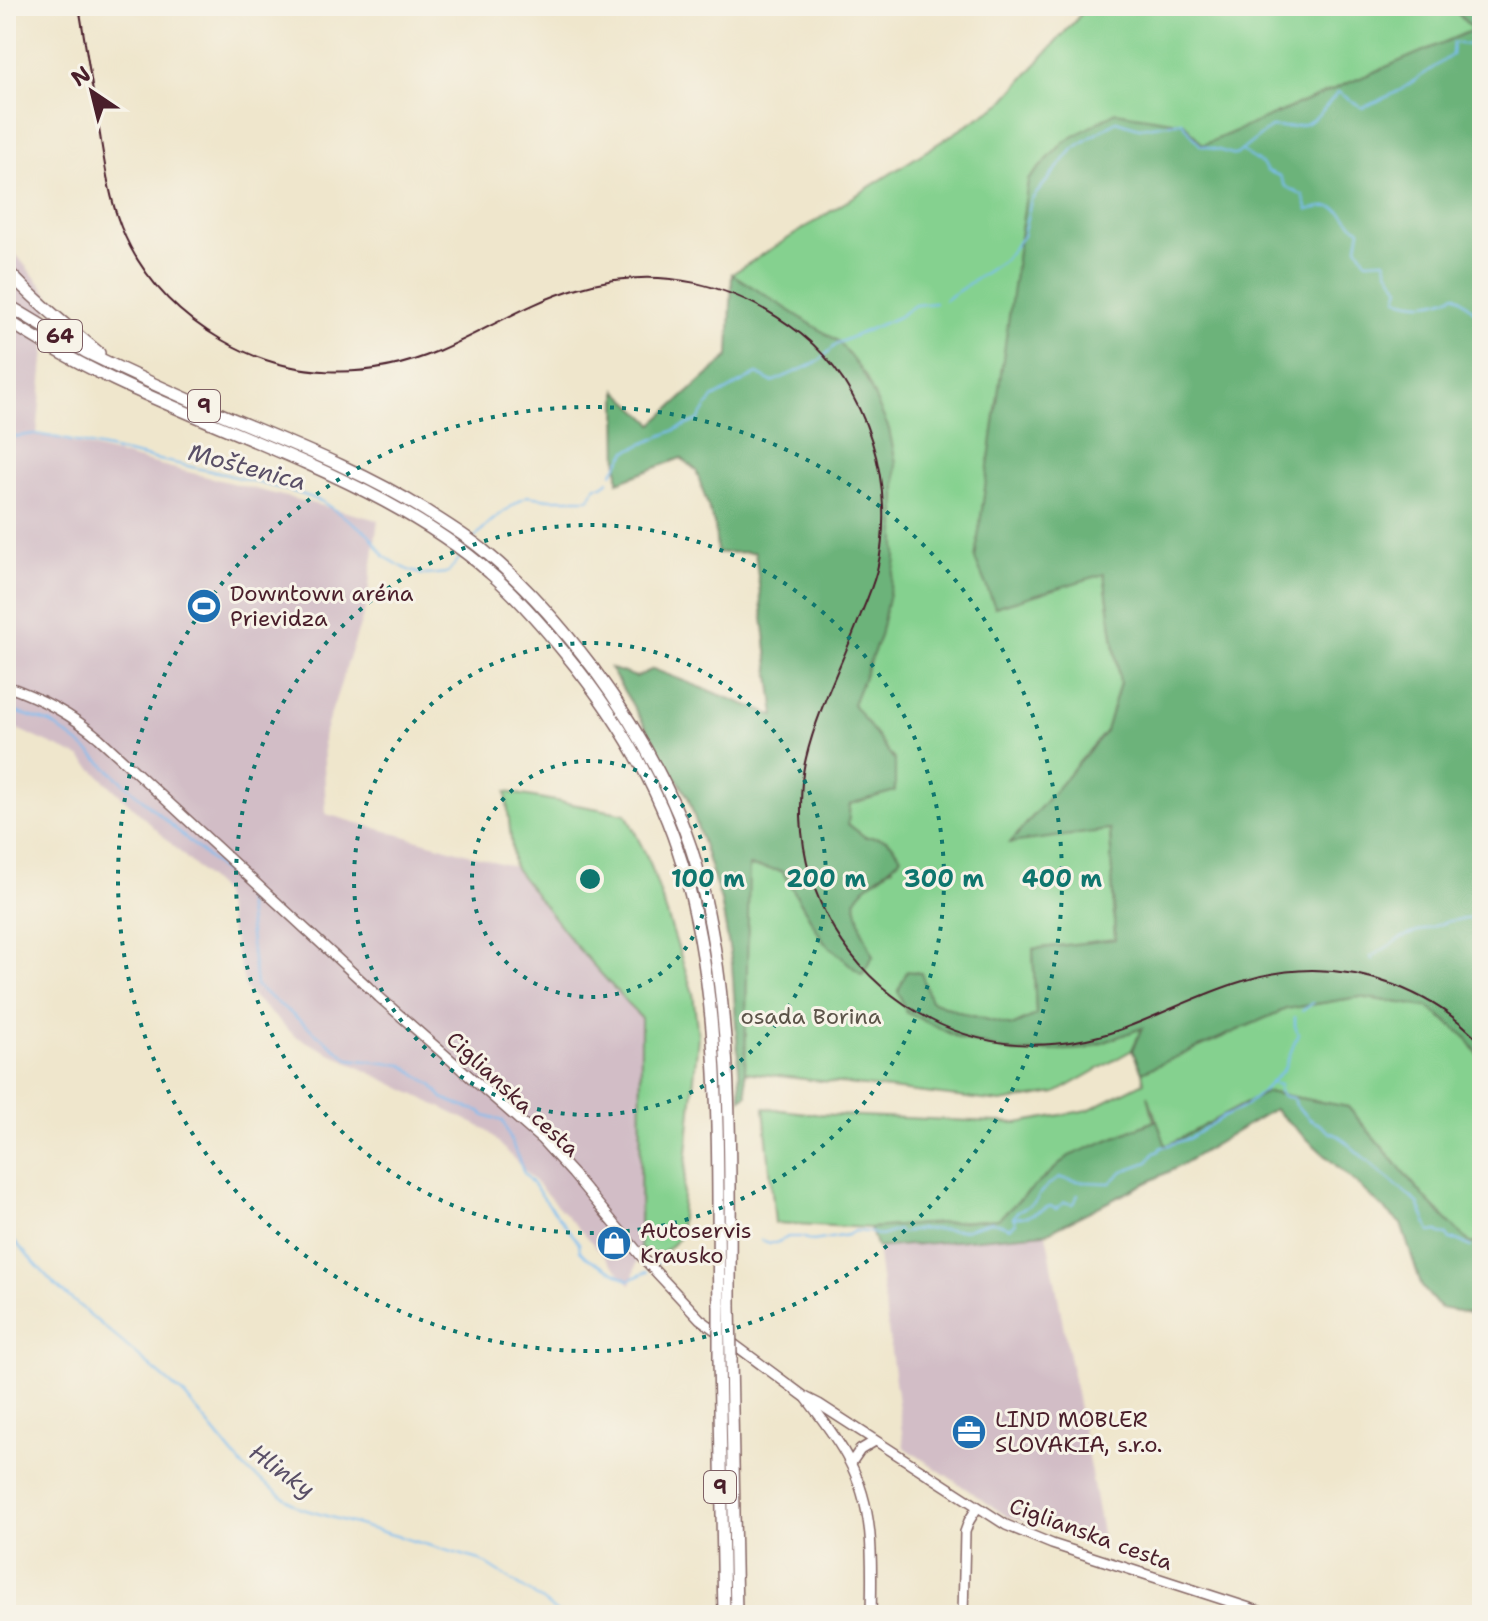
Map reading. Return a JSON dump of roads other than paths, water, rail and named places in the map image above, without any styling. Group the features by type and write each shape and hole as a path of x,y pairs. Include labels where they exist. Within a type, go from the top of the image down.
{"main road":[{"name":"9","path":"6,269 20,285 115,366 356,473 423,509 541,624 613,718 653,787 681,859 695,910 712,1031 724,1306 724,1615"},
{"name":"64","path":"6,304 115,366"},
{"name":"9","path":"6,319 96,371 327,473 482,550 549,615 623,709 654,762 693,854 715,952 724,1028 728,1128 724,1306"},
{"name":"9","path":"725,1359 736,1615"}],"street":[{"name":"Ciglianska cesta","path":"6,686 52,704 99,738 379,997 541,1139 642,1257 700,1319 805,1397 1006,1525 1052,1544 1271,1615"},
{"path":"805,1397 851,1463 862,1494 873,1558 871,1615"},
{"path":"851,1463 860,1450 875,1441"},
{"path":"963,1615 965,1532 977,1508"}],"waterway":[{"name":"Moštenica","path":"945,300 1004,260 1023,236 1031,200 1074,148 1116,121 1139,128 1182,122 1200,145 1236,155 1271,127 1295,126 1310,121 1338,92 1363,108 1399,91 1452,55 1453,43 1471,45 1472,6"},
{"path":"1242,151 1267,171 1280,176 1285,186 1303,196 1308,210 1328,207 1343,213 1360,230 1357,246 1366,261 1385,260 1400,288 1397,298 1427,303 1456,294 1482,315"},
{"name":"Moštenica","path":"612,473 627,451 698,420 713,398 757,374 772,382 818,362 838,343 898,317 915,305 935,303"},
{"name":"Moštenica","path":"6,438 34,434 53,437 301,494 321,501 368,533 385,557 424,575 448,573 461,556"},
{"name":"Moštenica","path":"475,538 493,520 527,496 589,499 596,486 609,481"},
{"path":"6,709 51,723 86,749 245,891 256,986 349,1059 403,1065 432,1085 443,1098 503,1121 524,1173 579,1243 580,1251 629,1280 647,1272"},
{"path":"1372,960 1371,957 1403,937 1449,921 1482,917"},
{"path":"1302,1011 1313,1003"},
{"path":"761,1240 776,1243 788,1237 802,1237 813,1241 848,1235 854,1231 881,1236 897,1230 902,1233 920,1229 964,1230 990,1222 1010,1228 1016,1223 1013,1218 1016,1213 1036,1201 1048,1185 1060,1178 1110,1183 1123,1171 1148,1162 1160,1148 1190,1138 1244,1107 1284,1069 1298,1034 1295,1017"},
{"path":"1271,1083 1280,1085 1282,1096 1293,1098 1295,1105 1311,1120 1339,1136 1418,1203 1430,1232 1438,1231 1450,1240 1471,1247"},
{"path":"1013,1218 1028,1216 1050,1206 1056,1209 1064,1202 1073,1204 1078,1194"},
{"name":"Hlinky","path":"6,1232 55,1285 185,1396 244,1468 299,1508 480,1560 561,1615"},
{"path":"656,1264 665,1256 691,1254"}],"railway":[{"path":"79,6 104,163 117,214 129,245 150,277 176,306 206,330 247,353 301,369 356,371 384,367 438,351 560,294 608,281 637,278 695,283 750,302 801,334 824,356 860,410 872,441 883,506 882,538 872,587 824,703 806,758 801,802 804,847 811,876 834,930 870,976 892,995 941,1025 966,1034 991,1041 1043,1044 1070,1042 1122,1029 1243,981 1281,972 1319,970 1375,979 1419,996 1453,1017 1482,1044"}],"place":[{"name":"Downtown aréna Prievidza","path":"204,606"},
{"name":"Autoservis Krausko","path":"614,1243"},
{"name":"LIND MOBLER SLOVAKIA, s.r.o.","path":"969,1432"}],"park label":[{"name":"osada Borina","path":"811,1016"}]}
